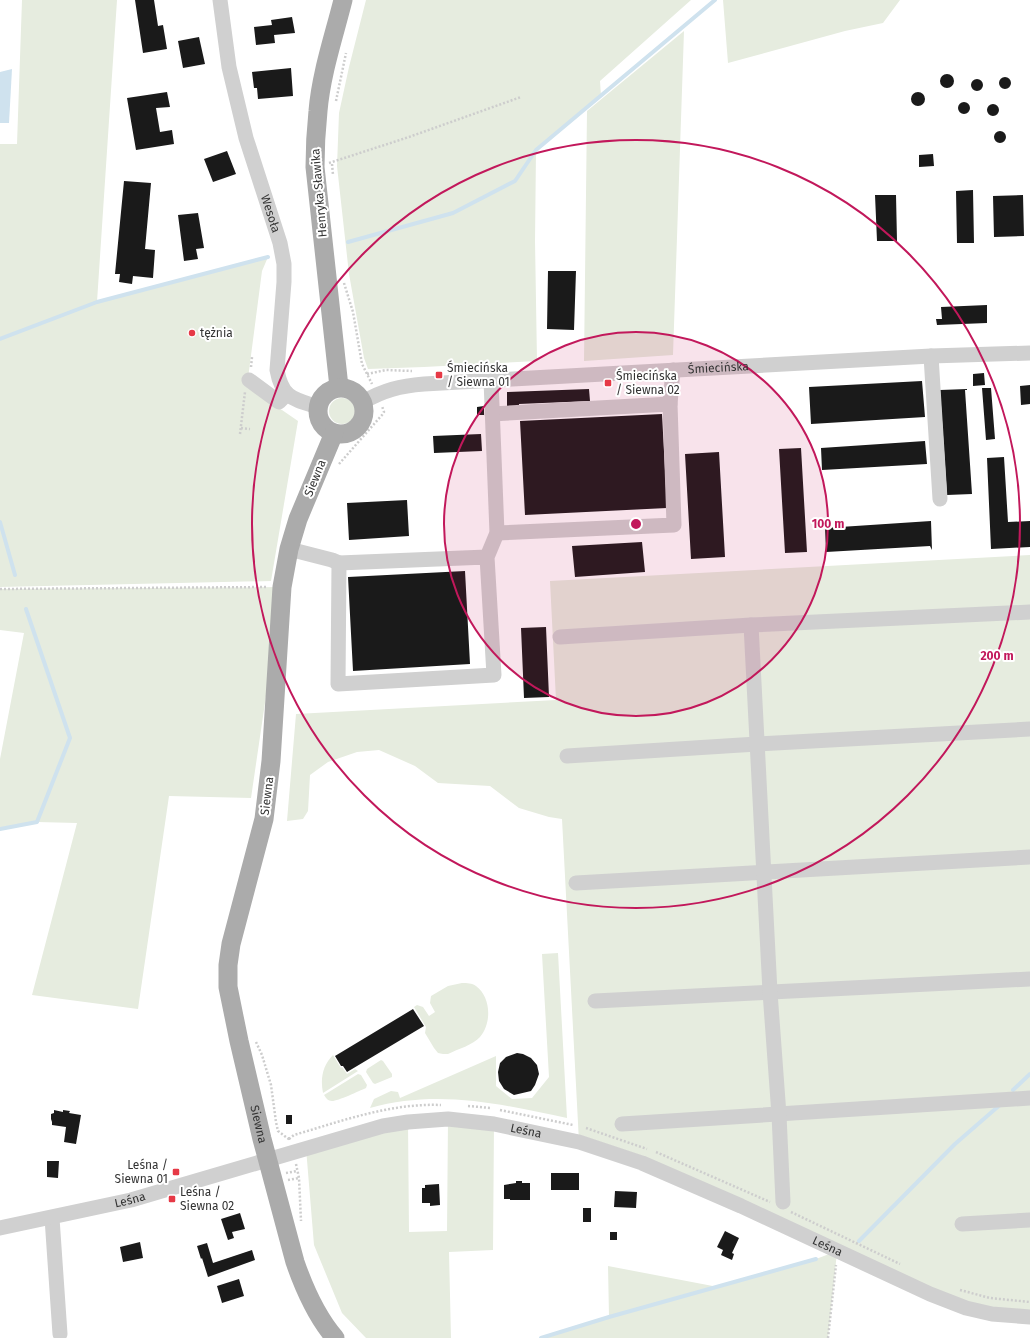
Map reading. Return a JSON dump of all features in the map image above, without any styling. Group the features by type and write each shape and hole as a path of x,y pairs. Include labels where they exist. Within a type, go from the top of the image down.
{"main road":[{"name":"Henryka Sławika","path":"339,388 324,164 315,141 322,84 343,0"},
{"path":"344,387 353,390 361,398 370,398 359,426 354,430 347,433 334,433 323,425 318,413 318,407 325,394 333,388 344,387"},
{"name":"Siewna","path":"334,433 298,519 289,549 282,587 271,761 264,819 236,924 228,964 228,987 239,1041 279,1206 301,1278 316,1310 327,1329 335,1338"}],"street":[{"name":"Wesoła","path":"220,0 229,67 246,138 280,243 284,264 277,370 280,384 287,394"},
{"name":"Śmiecińska","path":"370,398 401,386 932,356 1030,353"},
{"path":"932,356 940,499"},
{"path":"497,533 674,525 670,404 673,370"},
{"path":"249,380 279,402 287,394 297,400 318,407"},
{"path":"339,563 338,684 494,675 487,557 497,533 491,380"},
{"path":"492,414 670,404"},
{"path":"289,549 339,563 487,557"},
{"path":"560,637 751,625 1030,612"},
{"path":"751,625 763,872 779,1115 783,1202"},
{"path":"568,756 1030,729"},
{"path":"576,883 1030,857"},
{"path":"595,1001 1030,979"},
{"path":"622,1124 1030,1098"},
{"name":"Leśna","path":"0,1228 131,1200 383,1126 408,1122 448,1119 494,1124 579,1142 642,1163 741,1206 930,1294 966,1308 992,1314 1030,1317"},
{"path":"52,1218 60,1334"},
{"path":"962,1224 1030,1220"}],"path":[{"path":"336,104 347,51"},
{"path":"324,164 408,137 521,97"},
{"path":"324,164 332,155"},
{"path":"324,164 333,177"},
{"path":"337,467 384,412 370,398 362,364 353,312 343,278"},
{"path":"241,428 250,429"},
{"path":"0,589 282,587"},
{"path":"255,1040 262,1055 271,1085 278,1131 291,1142 294,1152 298,1178 301,1224"},
{"path":"828,1338 837,1251"}],"shaded area":[{"path":"22,0 117,0 97,302 268,257 262,271 247,386 298,421 271,581 0,587 0,144 17,144"},
{"path":"366,0 691,0 600,81 601,96 536,150 535,241 537,361 368,369 364,358 349,274 337,166 339,113"},
{"path":"723,0 900,0 883,23 845,31 728,63"},
{"path":"684,31 673,355 584,361 587,111"},
{"path":"342,398 351,402 355,411 351,420 342,424 333,420 329,411 333,402"},
{"path":"1030,555 1030,1317 992,1314 837,1252 828,1338 541,1338 609,1317 608,1266 718,1287 816,1259 837,1251 579,1142 562,819 549,817 519,808 490,786 438,783 415,766 379,750 357,752 328,762 310,775 308,811 303,819 287,821 296,714 556,700 550,581"},
{"path":"282,587 251,798 169,796 138,1009 32,995 77,823 37,822 0,829 0,759 24,633 0,630 0,589"},
{"path":"558,953 567,1118 493,1104 445,1099 395,1102 370,1108 374,1099 391,1091 398,1092 400,1098 496,1056 496,1086 512,1099 532,1098 549,1077 542,954"},
{"path":"462,983 474,985 485,997 488,1010 487,1025 477,1040 465,1047 448,1054 438,1053 425,1033 426,1027 414,1007 417,1005 423,1007 429,1016 435,1012 430,1003 431,996 448,986"},
{"path":"333,1055 341,1068 342,1067 347,1074 355,1069 358,1071 323,1093 323,1072"},
{"path":"381,1060 392,1074 392,1077 375,1084 366,1072 367,1069"},
{"path":"358,1074 361,1075 367,1085 366,1088 335,1101 326,1098 324,1095"},
{"path":"448,1119 494,1124 493,1250 449,1252 451,1338 366,1338 342,1313 314,1245 306,1148 408,1122 409,1232 447,1231"}],"water":[{"path":"12,69 9,123 0,123 0,72"}],"building":[{"path":"135,0 154,0 158,26 163,25 167,49 143,53"},
{"path":"292,17 295,33 274,35 275,43 256,45 254,27 272,25 271,20"},
{"path":"199,37 205,64 183,68 178,41"},
{"path":"291,68 293,96 258,99 257,88 254,88 252,72"},
{"path":"944,74 950,74 954,78 954,84 950,88 944,88 940,84 940,78"},
{"path":"1005,77 1009,79 1011,83 1009,87 1005,89 1001,87 999,83 1001,79"},
{"path":"975,79 979,79 983,85 979,91 975,91 971,87 971,83"},
{"path":"167,92 170,107 156,108 160,132 172,130 174,144 136,150 127,98"},
{"path":"915,92 921,92 925,96 925,102 921,106 915,106 911,102 911,96"},
{"path":"962,102 966,102 970,108 966,114 962,114 958,110 958,106"},
{"path":"991,104 995,104 999,110 995,116 991,116 987,112 987,108"},
{"path":"998,131 1002,131 1006,137 1002,143 998,143 994,139 994,135"},
{"path":"227,151 236,174 213,182 204,159"},
{"path":"933,154 934,166 919,167 919,155"},
{"path":"124,181 151,183 145,249 155,250 153,278 133,276 132,284 119,282 120,274 115,274"},
{"path":"973,190 974,243 957,243 956,191"},
{"path":"875,195 896,195 897,241 877,241"},
{"path":"1023,195 1024,236 994,237 993,196"},
{"path":"198,213 204,248 196,249 198,259 184,261 178,215"},
{"path":"548,271 576,271 574,330 547,329"},
{"path":"987,305 987,323 937,325 936,319 942,319 941,307"},
{"path":"984,373 985,385 973,386 973,374"},
{"path":"922,381 925,417 811,424 809,387"},
{"path":"1030,385 1030,404 1021,405 1020,386"},
{"path":"982,388 991,388 995,439 986,440"},
{"path":"589,389 590,401 519,404 519,408 507,408 507,392"},
{"path":"967,389 965,390 972,494 947,495 940,390"},
{"path":"484,406 484,415 477,415 477,407"},
{"path":"662,414 667,508 525,515 520,421"},
{"path":"481,434 482,451 434,453 433,436"},
{"path":"925,441 927,464 822,470 821,448"},
{"path":"801,448 807,552 785,553 779,449"},
{"path":"719,452 725,557 691,559 685,454"},
{"path":"1004,457 1008,522 1030,521 1030,547 991,549 987,458"},
{"path":"407,500 409,536 349,540 347,503"},
{"path":"931,521 932,550 930,546 826,552 825,528"},
{"path":"642,542 645,572 575,577 572,546"},
{"path":"465,571 470,664 353,671 348,577"},
{"path":"546,627 549,697 524,698 521,628"},
{"path":"413,1009 424,1026 347,1072 343,1066 341,1066 335,1056"},
{"path":"517,1053 531,1058 537,1065 539,1074 531,1091 514,1095 504,1089 499,1081 498,1072 500,1063 506,1057"},
{"path":"54,1110 63,1112 63,1110 70,1111 69,1113 81,1115 76,1144 64,1142 66,1127 52,1125 51,1114 54,1113"},
{"path":"286,1115 292,1115 292,1124 286,1124"},
{"path":"47,1161 59,1161 58,1178 47,1177"},
{"path":"551,1173 579,1173 579,1190 551,1190"},
{"path":"516,1181 530,1183 530,1200 504,1199 504,1185 516,1183"},
{"path":"439,1184 440,1205 430,1206 430,1203 422,1203 422,1188 425,1188 425,1185"},
{"path":"615,1191 637,1192 636,1208 614,1207"},
{"path":"583,1208 591,1208 591,1222 583,1222"},
{"path":"240,1213 245,1229 232,1232 234,1238 228,1240 221,1219"},
{"path":"725,1231 739,1238 732,1253 734,1254 732,1260 721,1255 723,1250 717,1247"},
{"path":"610,1232 617,1232 617,1240 610,1240"},
{"path":"140,1242 143,1258 123,1262 120,1247"},
{"path":"207,1243 213,1263 252,1250 255,1260 208,1277 197,1246"},
{"path":"239,1279 244,1296 222,1303 217,1286"}],"waterway":[{"path":"348,242 453,213 515,181 536,150 715,0"},
{"path":"0,339 97,302 268,257"},
{"path":"0,522 15,575"},
{"path":"0,829 37,822 70,738 26,609"},
{"path":"1013,1090 1030,1074"},
{"path":"859,1241 955,1144 1001,1104"},
{"path":"541,1338 609,1317 816,1259"}],"place":[{"name":"tężnia","path":"192,333"},
{"name":"Śmiecińska / Siewna 01","path":"439,375"},
{"name":"Śmiecińska / Siewna 02","path":"608,383"},
{"name":"Leśna / Siewna 01","path":"176,1172"},
{"name":"Leśna / Siewna 02","path":"172,1199"}]}
